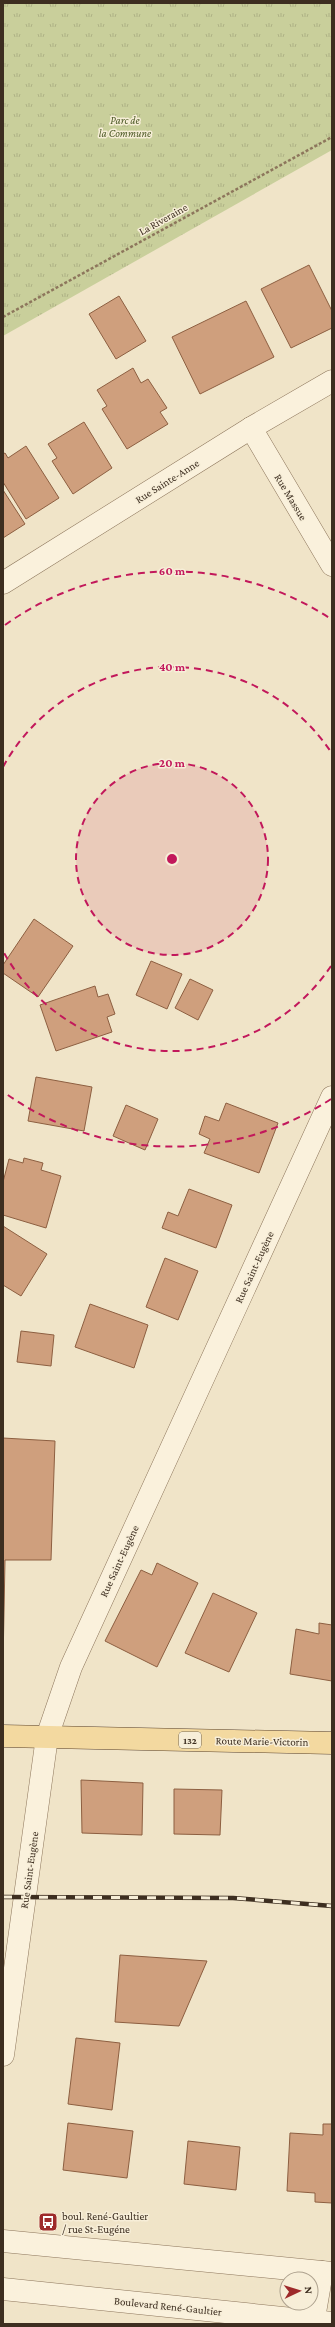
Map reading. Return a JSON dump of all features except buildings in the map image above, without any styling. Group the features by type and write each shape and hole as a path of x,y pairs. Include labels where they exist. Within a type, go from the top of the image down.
{"main road":[{"name":"132","path":"3,1736 47,1737"},
{"name":"Route Marie-Victorin","path":"47,1737 332,1743"}],"street":[{"name":"Rue Sainte-Anne","path":"3,583 251,428 332,381"},
{"name":"Rue Massue","path":"251,428 332,565"},
{"name":"Rue Saint-Eugène","path":"3,2055 47,1737 71,1667 332,1097"},
{"path":"3,2241 327,2272 320,2323"},
{"name":"Boulevard René-Gaultier","path":"3,2289 320,2323"}],"path":[{"name":"La Riveraine","path":"3,317 332,137"}],"green space":[{"name":"Parc de la Commune","path":"3,3 332,3 332,150 3,336"}],"railway":[{"path":"3,1897 233,1898 332,1906"}],"place":[{"name":"boul. René-Gaultier / rue St-Eugéne","path":"48,2222"}]}
